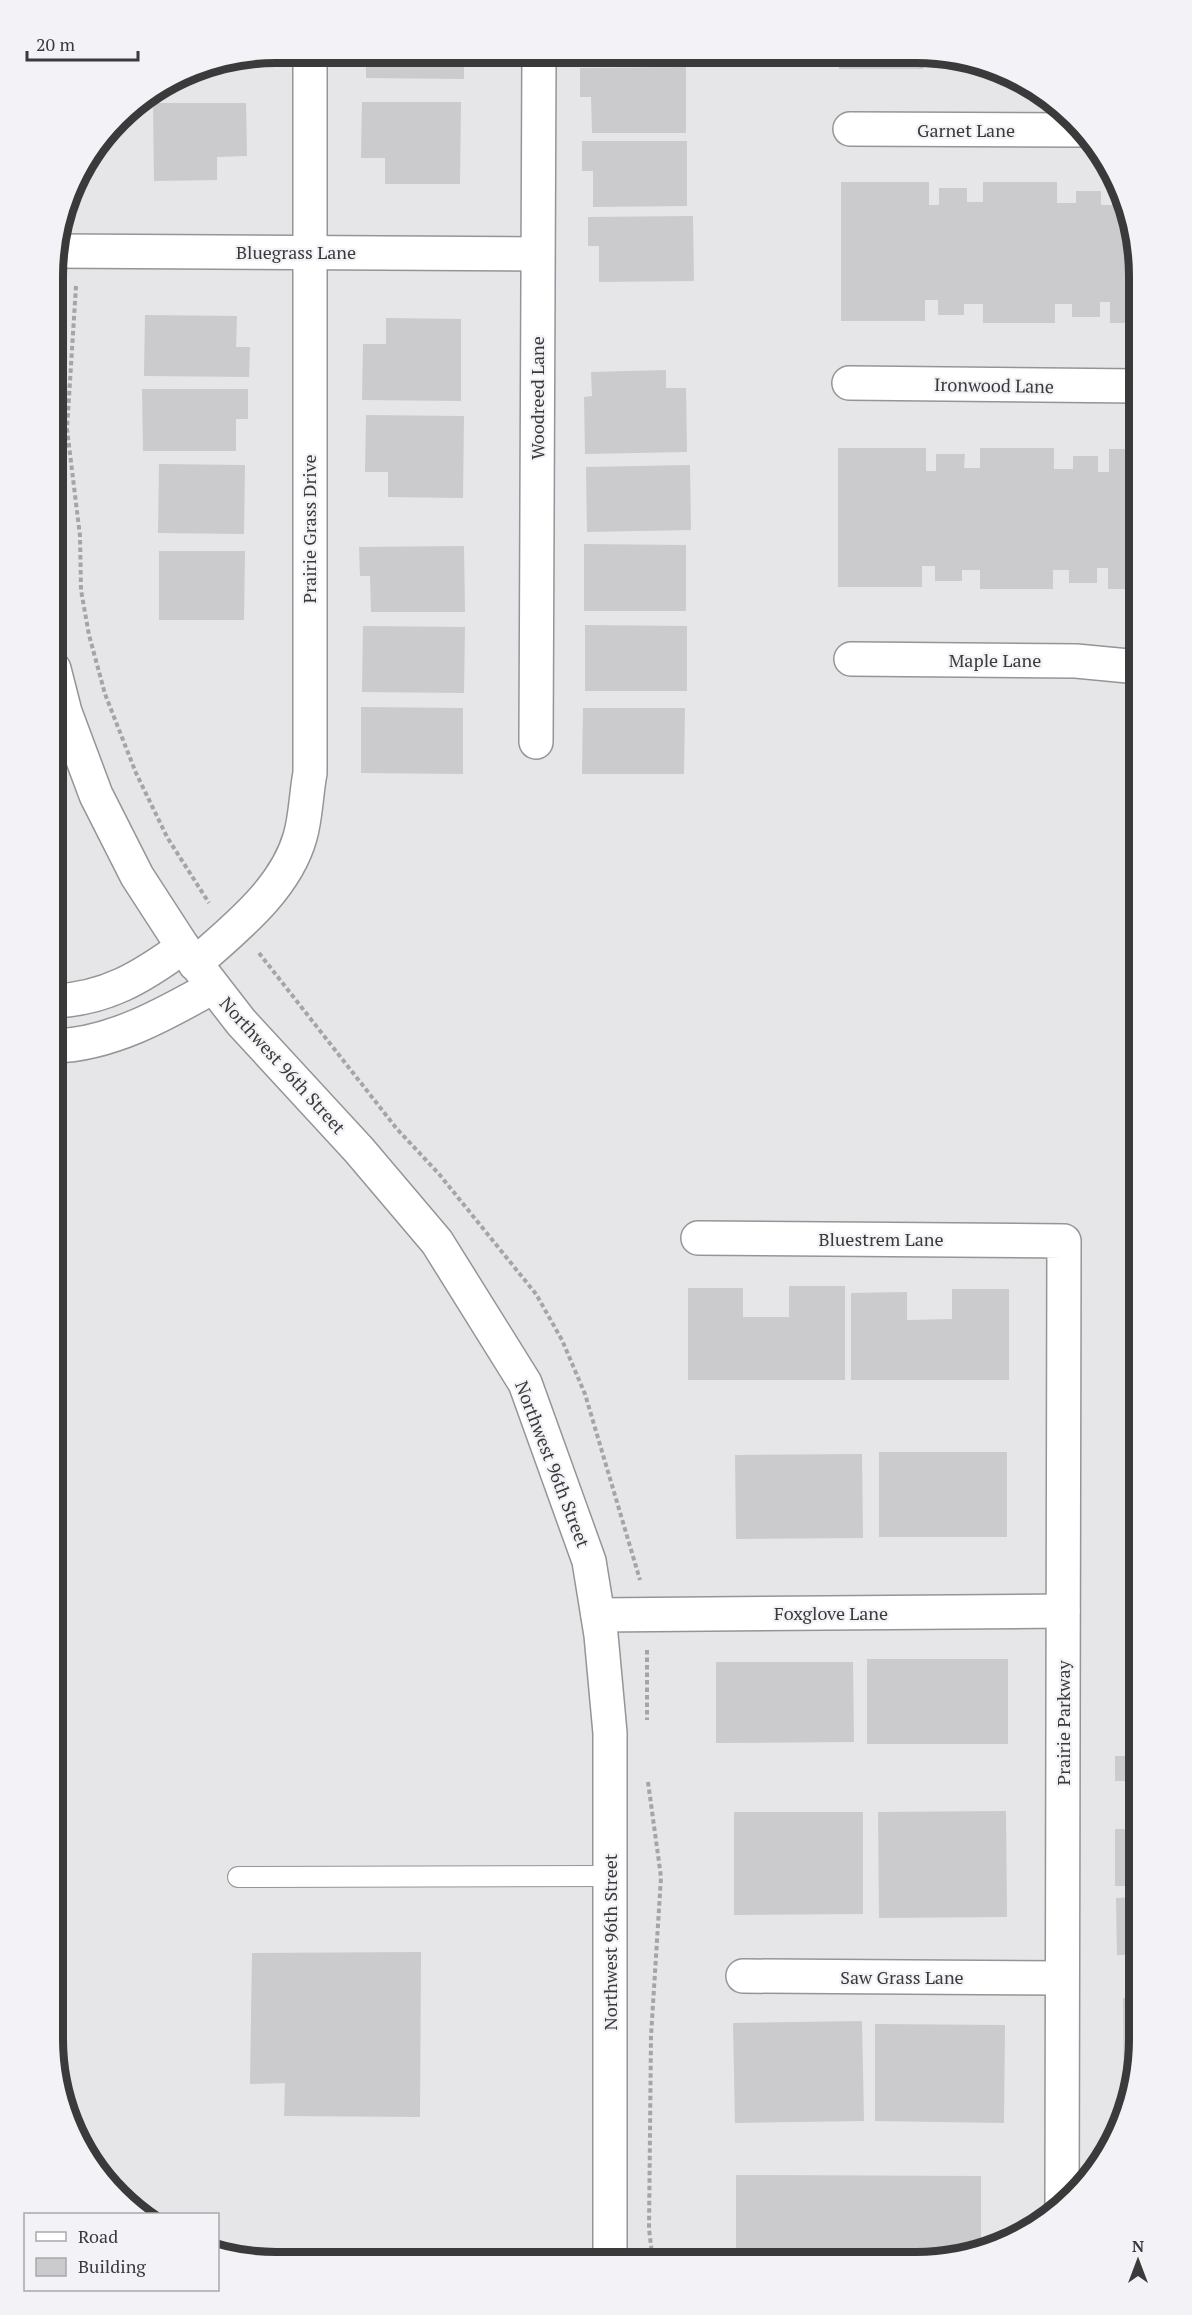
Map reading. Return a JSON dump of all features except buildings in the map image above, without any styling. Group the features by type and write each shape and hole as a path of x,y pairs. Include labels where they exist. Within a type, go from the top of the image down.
{"street":[{"name":"Prairie Grass Drive","path":"197,966 279,881 300,838 310,773 308,252 310,63"},
{"name":"Woodreed Lane","path":"536,742 539,63"},
{"name":"Garnet Lane","path":"850,129 1071,130"},
{"name":"Bluegrass Lane","path":"65,251 537,254"},
{"name":"Ironwood Lane","path":"849,383 1129,386"},
{"name":"Maple Lane","path":"851,659 1076,661 1129,666"},
{"name":"Northwest 96th Street","path":"63,704 96,795 137,876 197,966 437,1242 519,1373 525,1383 589,1560 598,1616 610,1733 610,2252"},
{"path":"63,1001 77,1000 119,987 145,975 197,966"},
{"path":"63,1046 79,1045 159,1017 197,966"},
{"name":"Bluestrem Lane","path":"698,1238 1064,1240"},
{"name":"Prairie Parkway","path":"1062,2194 1064,1240"},
{"name":"Foxglove Lane","path":"598,1616 1063,1611"},
{"name":"Saw Grass Lane","path":"743,1976 1062,1978"}],"lane":[{"path":"238,1877 610,1875"}]}
